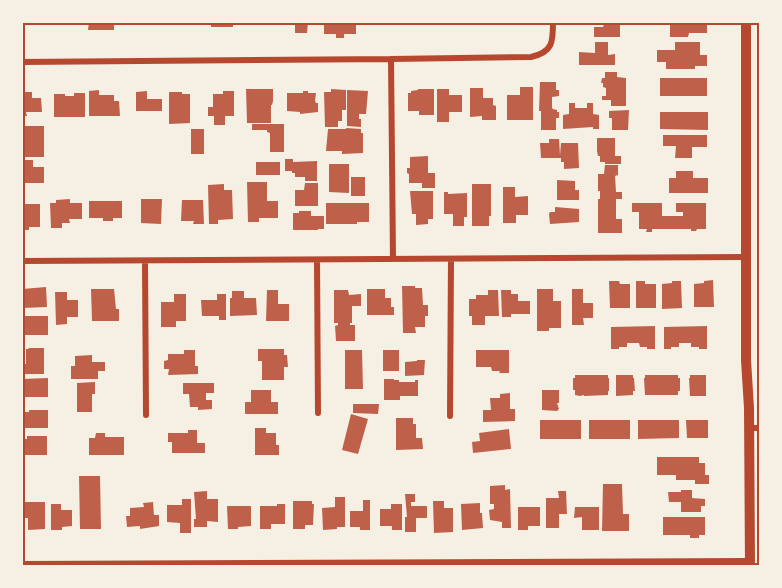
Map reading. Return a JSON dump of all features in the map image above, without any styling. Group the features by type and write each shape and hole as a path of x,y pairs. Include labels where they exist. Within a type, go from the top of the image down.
{"street":[{"path":"22,62 531,57 546,52 551,44 552,22"},
{"path":"22,564 750,563 754,428 746,360 746,22"},
{"path":"391,59 393,259"},
{"path":"22,261 746,257"},
{"path":"450,416 451,259"},
{"path":"317,260 318,412"},
{"path":"145,261 146,415"}],"building":[{"path":"89,22 114,22 114,30 88,30"},
{"path":"211,22 233,22 233,27 211,27"},
{"path":"295,22 308,22 307,33 295,33"},
{"path":"324,22 351,22 351,25 356,25 356,34 344,34 344,38 336,38 336,34 324,34"},
{"path":"605,22 620,22 620,37 594,37 594,27 603,27"},
{"path":"670,22 707,22 707,33 689,33 688,37 670,37"},
{"path":"595,42 608,42 608,55 615,54 615,65 579,65 579,52 595,53"},
{"path":"675,42 700,42 700,55 707,55 707,66 695,66 695,69 666,69 666,62 657,62 657,50 675,50"},
{"path":"605,72 617,72 617,77 626,78 626,106 611,106 611,100 602,100 602,96 606,96 606,88 601,83 602,78 605,78"},
{"path":"660,78 707,78 707,96 660,96"},
{"path":"540,82 556,82 556,90 559,90 559,96 552,97 552,108 559,112 559,118 556,118 556,130 541,130"},
{"path":"520,87 533,87 533,120 507,120 507,95 520,95"},
{"path":"470,88 483,88 483,98 493,98 493,105 496,106 496,120 482,120 482,116 470,117"},
{"path":"246,89 273,89 271,123 247,123"},
{"path":"331,89 346,90 346,110 342,110 342,121 338,121 338,127 325,127 324,92 331,92"},
{"path":"418,89 434,89 434,115 419,115 419,111 408,111 408,93"},
{"path":"437,89 449,89 449,95 462,95 462,112 449,112 449,122 437,122"},
{"path":"99,90 99,95 114,95 114,101 119,101 120,116 89,116 89,91"},
{"path":"347,90 368,91 366,114 359,114 361,127 347,126"},
{"path":"147,91 147,99 162,99 162,111 136,111 136,92"},
{"path":"223,91 234,91 234,116 225,116 225,125 214,125 214,116 208,116 208,107 213,107 213,94 223,94"},
{"path":"303,91 316,93 315,101 318,103 318,112 300,114 300,112 287,111 287,93 303,93"},
{"path":"22,92 32,92 32,98 41,98 42,112 26,112 27,116 22,116"},
{"path":"169,92 190,94 190,123 169,124"},
{"path":"74,93 85,93 85,117 54,117 54,94 74,96"},
{"path":"569,103 575,103 575,108 587,108 587,103 593,103 593,114 599,115 599,129 593,129 593,127 563,129 563,115 569,114"},
{"path":"629,110 628,130 612,130 612,118 609,118 609,111"},
{"path":"660,112 708,112 708,130 660,129"},
{"path":"252,124 284,124 284,152 270,152 270,133 267,130 252,130"},
{"path":"22,126 44,126 44,157 22,157"},
{"path":"191,129 204,129 204,154 191,154"},
{"path":"328,129 361,129 363,153 342,154 342,151 326,151"},
{"path":"663,135 707,135 707,147 692,147 692,158 675,158 676,146 663,146"},
{"path":"597,138 615,138 615,156 621,156 621,164 600,162"},
{"path":"549,139 559,139 560,155 561,143 578,143 579,168 564,169 564,162 561,162 561,158 541,158 540,143 549,143"},
{"path":"428,156 428,173 435,173 435,188 422,188 422,183 409,183 407,168 410,168 410,157"},
{"path":"285,159 293,159 293,162 317,161 317,181 305,181 305,177 295,177 292,171 285,171"},
{"path":"22,160 33,160 33,167 44,167 44,183 22,183"},
{"path":"256,162 280,162 280,175 256,175"},
{"path":"329,164 349,164 349,193 329,192"},
{"path":"605,165 618,165 618,175 615,176 616,192 622,192 622,199 616,199 616,219 622,219 622,233 598,233 600,191 598,191 598,174 604,174"},
{"path":"676,171 693,171 693,178 708,178 708,193 669,193 669,178 676,178"},
{"path":"351,177 365,177 365,196 351,196"},
{"path":"557,180 575,181 575,190 579,190 579,200 557,200"},
{"path":"247,182 267,182 267,201 278,201 278,218 259,218 259,222 248,222"},
{"path":"305,183 318,183 318,206 295,206 295,190 304,190"},
{"path":"224,184 224,190 232,190 233,219 218,220 218,224 209,224 208,185"},
{"path":"472,184 491,184 489,226 472,226"},
{"path":"503,187 515,187 515,197 528,196 528,215 516,215 516,223 503,223"},
{"path":"410,191 433,191 433,219 428,219 428,224 416,225 416,214 412,214"},
{"path":"444,192 448,194 467,193 467,217 464,217 464,226 453,226 453,214 444,214"},
{"path":"70,199 70,203 82,203 82,219 69,219 70,223 62,223 62,228 51,228 50,203"},
{"path":"141,199 162,199 161,224 141,223"},
{"path":"182,200 203,200 204,224 181,221"},
{"path":"89,201 122,201 122,218 103,221 103,218 89,218"},
{"path":"326,203 369,203 369,222 326,224"},
{"path":"632,203 662,203 662,216 683,216 683,212 676,212 676,203 706,203 706,229 691,231 691,229 652,229 652,232 646,232 647,229 639,229 639,212 632,212"},
{"path":"22,204 40,204 40,227 29,227 29,230 22,230"},
{"path":"555,207 579,209 579,222 550,224 549,214 555,212"},
{"path":"299,211 311,211 311,216 324,216 324,229 293,230 293,213 299,213"},
{"path":"713,280 714,307 694,307 694,284"},
{"path":"609,281 630,284 630,308 610,308"},
{"path":"636,281 656,284 656,308 636,308"},
{"path":"672,281 681,281 682,308 662,309 662,284 672,283"},
{"path":"402,286 422,288 423,305 428,305 425,327 415,327 416,333 403,333"},
{"path":"46,287 47,307 22,308 22,289"},
{"path":"91,289 114,289 116,309 119,309 119,321 92,321"},
{"path":"367,289 385,289 385,298 391,298 394,315 367,315"},
{"path":"537,289 553,289 553,301 561,301 561,328 537,331"},
{"path":"572,289 583,289 583,303 593,303 593,318 583,318 584,325 572,325"},
{"path":"267,290 278,290 278,304 289,304 289,321 266,321"},
{"path":"334,290 348,290 349,295 361,294 361,306 352,306 350,325 355,325 355,341 336,341 335,326 338,323 334,323"},
{"path":"488,290 498,290 499,316 485,316 485,325 472,325 472,316 469,316 469,299 476,299 476,295 488,295"},
{"path":"501,290 511,290 511,294 518,294 518,301 530,301 530,314 511,314 511,317 502,317"},
{"path":"232,291 244,291 244,298 256,298 257,315 230,316"},
{"path":"55,292 67,292 67,300 78,300 78,317 67,317 67,324 56,325"},
{"path":"174,294 186,294 186,321 176,321 176,327 161,327 161,302 174,302"},
{"path":"217,294 226,294 226,320 219,320 219,316 202,316 201,300 217,300"},
{"path":"48,316 48,335 23,335 22,318"},
{"path":"655,326 655,349 640,347 639,343 627,343 627,347 611,349 611,327"},
{"path":"707,326 707,349 691,347 691,343 679,343 679,347 664,349 664,327"},
{"path":"44,348 44,374 24,374 26,349"},
{"path":"258,349 284,349 288,367 284,367 284,380 262,380 262,361 258,361"},
{"path":"184,350 195,350 195,366 198,366 198,374 168,375 169,369 164,369 164,361 168,360 168,354 184,354"},
{"path":"345,350 362,350 363,389 345,389"},
{"path":"383,350 399,350 399,371 383,371"},
{"path":"476,350 509,350 509,373 492,371 491,367 476,367"},
{"path":"92,355 92,362 105,362 105,371 98,371 98,379 71,379 71,366 75,366 75,356"},
{"path":"425,360 424,375 405,376 405,362"},
{"path":"575,375 608,375 608,395 575,395 573,378"},
{"path":"616,375 633,375 635,391 633,395 616,396"},
{"path":"645,375 678,375 680,391 678,395 645,395"},
{"path":"690,375 706,375 706,396 690,396"},
{"path":"48,378 48,397 23,397 22,379"},
{"path":"384,379 399,380 399,382 418,380 418,396 400,396 400,400 384,400"},
{"path":"95,382 92,412 77,412 77,383"},
{"path":"183,383 214,383 214,393 206,393 206,400 212,400 212,409 198,410 198,407 190,407 189,394 183,394"},
{"path":"251,390 271,390 271,402 278,402 278,414 245,414 245,402 251,402"},
{"path":"542,390 559,390 559,403 557,403 559,409 557,411 542,410"},
{"path":"510,393 510,409 515,409 515,421 483,422 483,410 491,410 490,398 500,398 500,394"},
{"path":"353,404 379,404 378,414 353,413"},
{"path":"29,410 48,410 48,428 22,428 23,412 29,412"},
{"path":"351,414 368,419 358,454 342,450"},
{"path":"396,418 413,418 413,424 416,424 416,438 422,438 423,449 396,450"},
{"path":"540,420 581,420 581,439 540,439"},
{"path":"589,420 630,420 630,439 589,439"},
{"path":"638,420 679,420 679,438 638,439"},
{"path":"686,420 708,420 708,438 687,438"},
{"path":"255,428 266,428 266,433 276,433 279,455 255,455"},
{"path":"509,429 511,449 473,453 472,442 480,441 479,433"},
{"path":"188,430 197,430 197,443 205,443 205,453 172,453 172,442 168,442 168,433 188,433"},
{"path":"96,433 105,433 105,437 124,437 124,455 89,455 89,438 95,438"},
{"path":"27,436 47,436 47,455 22,455 22,439 27,439"},
{"path":"657,457 699,457 699,463 705,463 705,475 709,475 709,484 695,484 695,480 676,480 676,475 657,475"},
{"path":"79,476 100,476 101,529 80,529"},
{"path":"603,484 622,484 623,514 629,514 629,531 602,531"},
{"path":"505,485 505,490 510,489 511,528 502,528 502,522 490,520 489,510 494,509 494,504 490,504 490,486"},
{"path":"681,490 692,490 692,498 705,499 705,506 701,506 701,512 681,512 681,502 669,502 668,492 681,492"},
{"path":"207,491 207,499 218,499 218,522 207,521 207,527 194,527 194,519 196,519 194,492"},
{"path":"558,491 566,491 567,514 559,514 559,528 546,528 546,498 559,498"},
{"path":"405,494 415,494 415,502 411,502 411,506 427,506 427,518 416,518 416,532 405,532 405,517 407,517"},
{"path":"335,497 345,497 345,527 323,530 322,508 335,507"},
{"path":"182,499 191,499 191,533 180,533 180,523 167,522 167,505 182,505"},
{"path":"363,500 370,500 370,530 350,527 350,511 363,511"},
{"path":"293,501 312,501 314,504 313,525 305,525 305,529 293,529"},
{"path":"433,501 444,501 444,508 453,508 453,532 434,533"},
{"path":"23,502 45,502 45,529 28,530 28,518 23,518"},
{"path":"153,502 154,515 159,515 159,526 140,529 140,526 127,527 126,516 130,516 130,508 144,507 143,503"},
{"path":"480,503 483,528 462,530 461,504"},
{"path":"51,504 61,504 61,510 72,510 72,526 62,527 62,530 51,530"},
{"path":"277,504 285,504 285,524 271,524 271,529 260,529 260,506 277,506"},
{"path":"391,504 402,504 402,530 392,530 392,526 380,526 380,509 391,509"},
{"path":"227,506 251,506 251,526 228,529"},
{"path":"518,507 540,507 540,526 528,526 528,530 518,530"},
{"path":"575,507 599,507 599,530 582,530 582,517 574,518"},
{"path":"663,517 705,517 705,535 690,538 690,535 663,535"}]}
